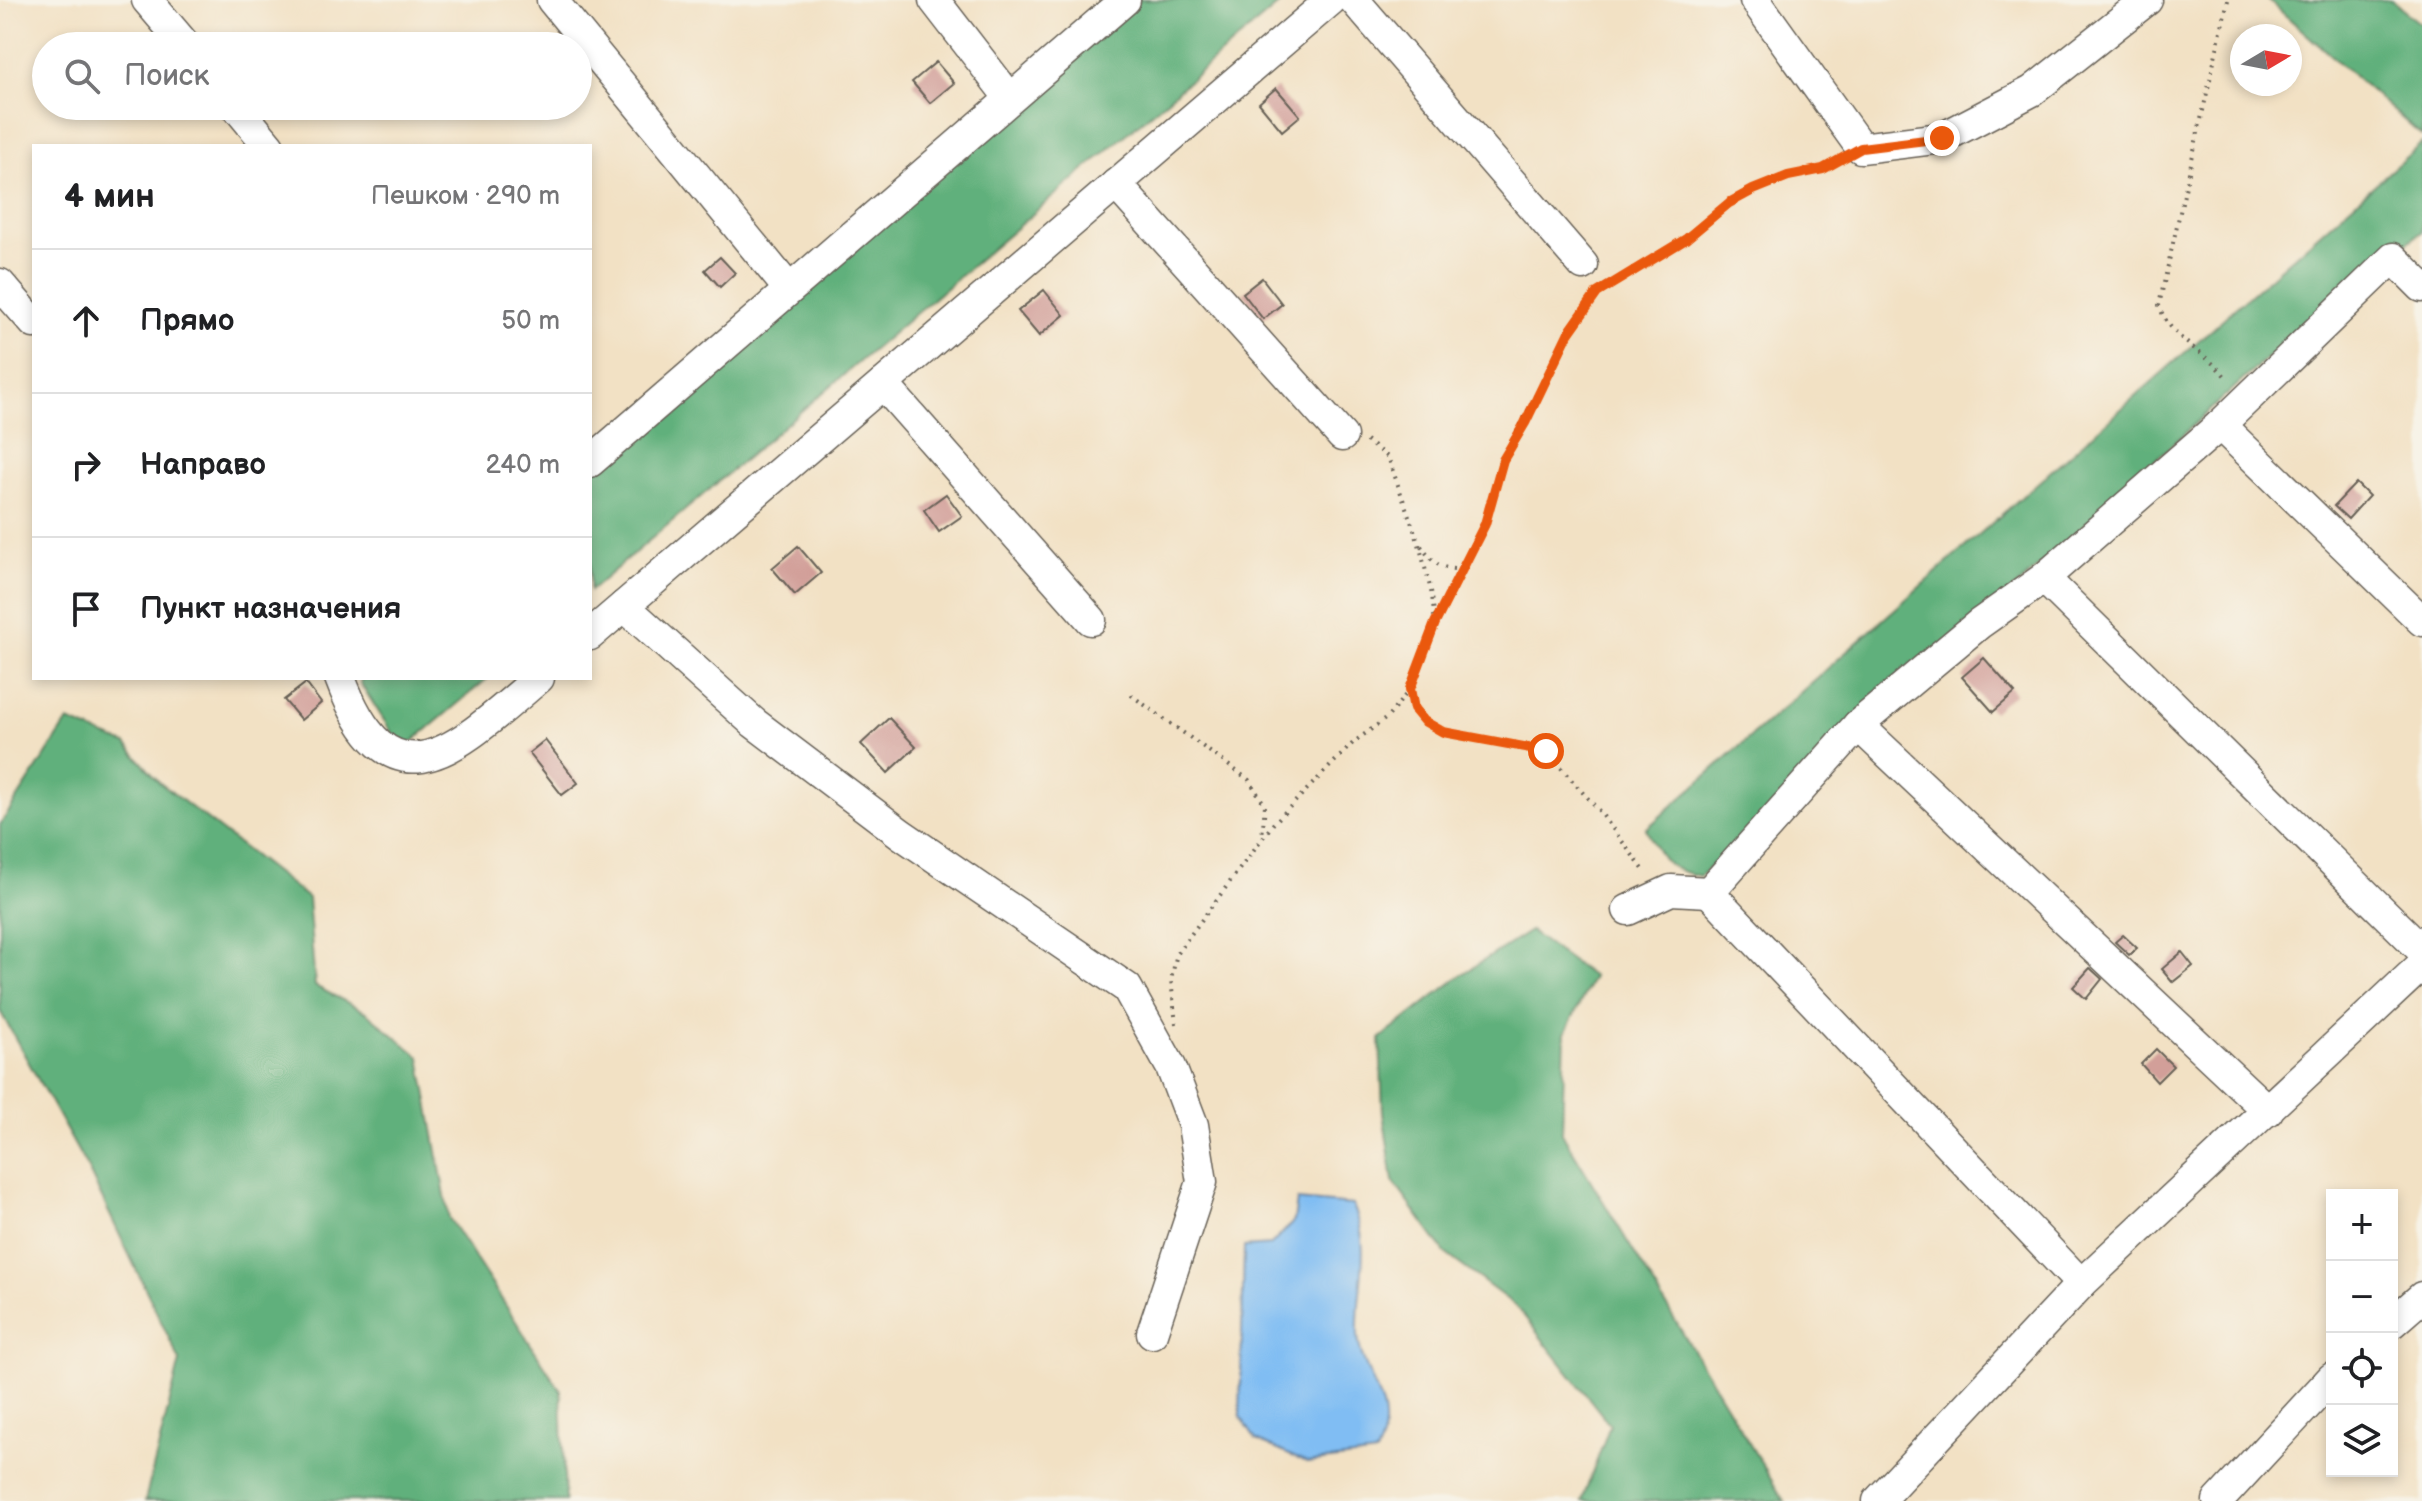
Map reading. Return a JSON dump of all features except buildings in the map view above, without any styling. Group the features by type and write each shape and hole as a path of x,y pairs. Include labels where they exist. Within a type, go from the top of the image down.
{"street":[{"path":"147,0 174,32"},
{"path":"552,0 578,32"},
{"path":"934,0 1009,97"},
{"path":"592,460 1125,0"},
{"path":"592,633 1331,0"},
{"path":"1354,0 1583,265"},
{"path":"1755,0 1861,148 1942,138 2032,91 2147,0"},
{"path":"592,49 788,288"},
{"path":"248,120 267,144"},
{"path":"1116,184 1342,436"},
{"path":"1709,892 1858,725 1979,624 2044,578 2220,425 2393,258 2422,287"},
{"path":"0,284 32,321"},
{"path":"883,384 1091,620"},
{"path":"2220,425 2422,621"},
{"path":"2044,578 2422,950"},
{"path":"624,606 754,723 901,834 1127,988 1171,1067 1193,1125 1202,1182 1152,1333"},
{"path":"341,680 352,712 386,752 414,759 441,753 472,734 537,680"},
{"path":"1858,725 2268,1111"},
{"path":"1628,910 1671,890 1709,892 2081,1284"},
{"path":"1878,1501 2081,1284 2422,965"},
{"path":"2398,1318 2422,1297"},
{"path":"2218,1501 2326,1384"}],"path":[{"path":"2220,425 2237,391 2220,368 2166,326 2159,305 2228,0"},
{"path":"1171,1067 1177,1016 1171,980 1177,953 1262,839 1354,742 1388,717 1410,689 1435,623 1485,524 1503,460 1525,423 1568,334 1597,293 1686,239 1729,203 1788,176 1823,169 1861,148"},
{"path":"1342,436 1358,435 1388,457 1419,544 1435,623"},
{"path":"1419,544 1433,563 1447,570 1463,569"},
{"path":"1410,689 1414,709 1424,721 1443,732 1546,751 1600,812 1646,873 1671,890"},
{"path":"1131,695 1249,780 1265,805 1262,839"}],"green space":[{"path":"1136,0 1284,0 592,589 592,465"},
{"path":"2268,0 2391,0 2422,25 2422,136 2302,30 2302,24 2295,24"},
{"path":"2422,143 2422,232 2338,293 1700,876 1679,870 1666,862 1646,829"},
{"path":"361,680 486,680 411,743 394,736 360,683"},
{"path":"68,721 126,744 160,783 308,898 315,986 366,1012 420,1057 449,1218 561,1391 565,1501 145,1501 180,1361 89,1171 0,1011 0,825"},
{"path":"1530,931 1593,977 1565,1033 1562,1133 1784,1501 1582,1501 1610,1425 1516,1306 1445,1253 1393,1181 1383,1113 1380,1039 1461,975"}],"water":[{"path":"1297,1200 1353,1205 1359,1222 1363,1254 1358,1335 1382,1406 1384,1421 1383,1437 1376,1454 1307,1463 1256,1440 1240,1416 1244,1247 1271,1245 1294,1221"}],"route":[{"path":"1546,751 1523,744 1443,732 1424,721 1414,709 1410,689 1435,623 1485,524 1503,460 1551,373 1568,334 1597,293 1686,239 1729,203 1753,190 1788,176 1823,169 1861,148 1942,138"}]}
